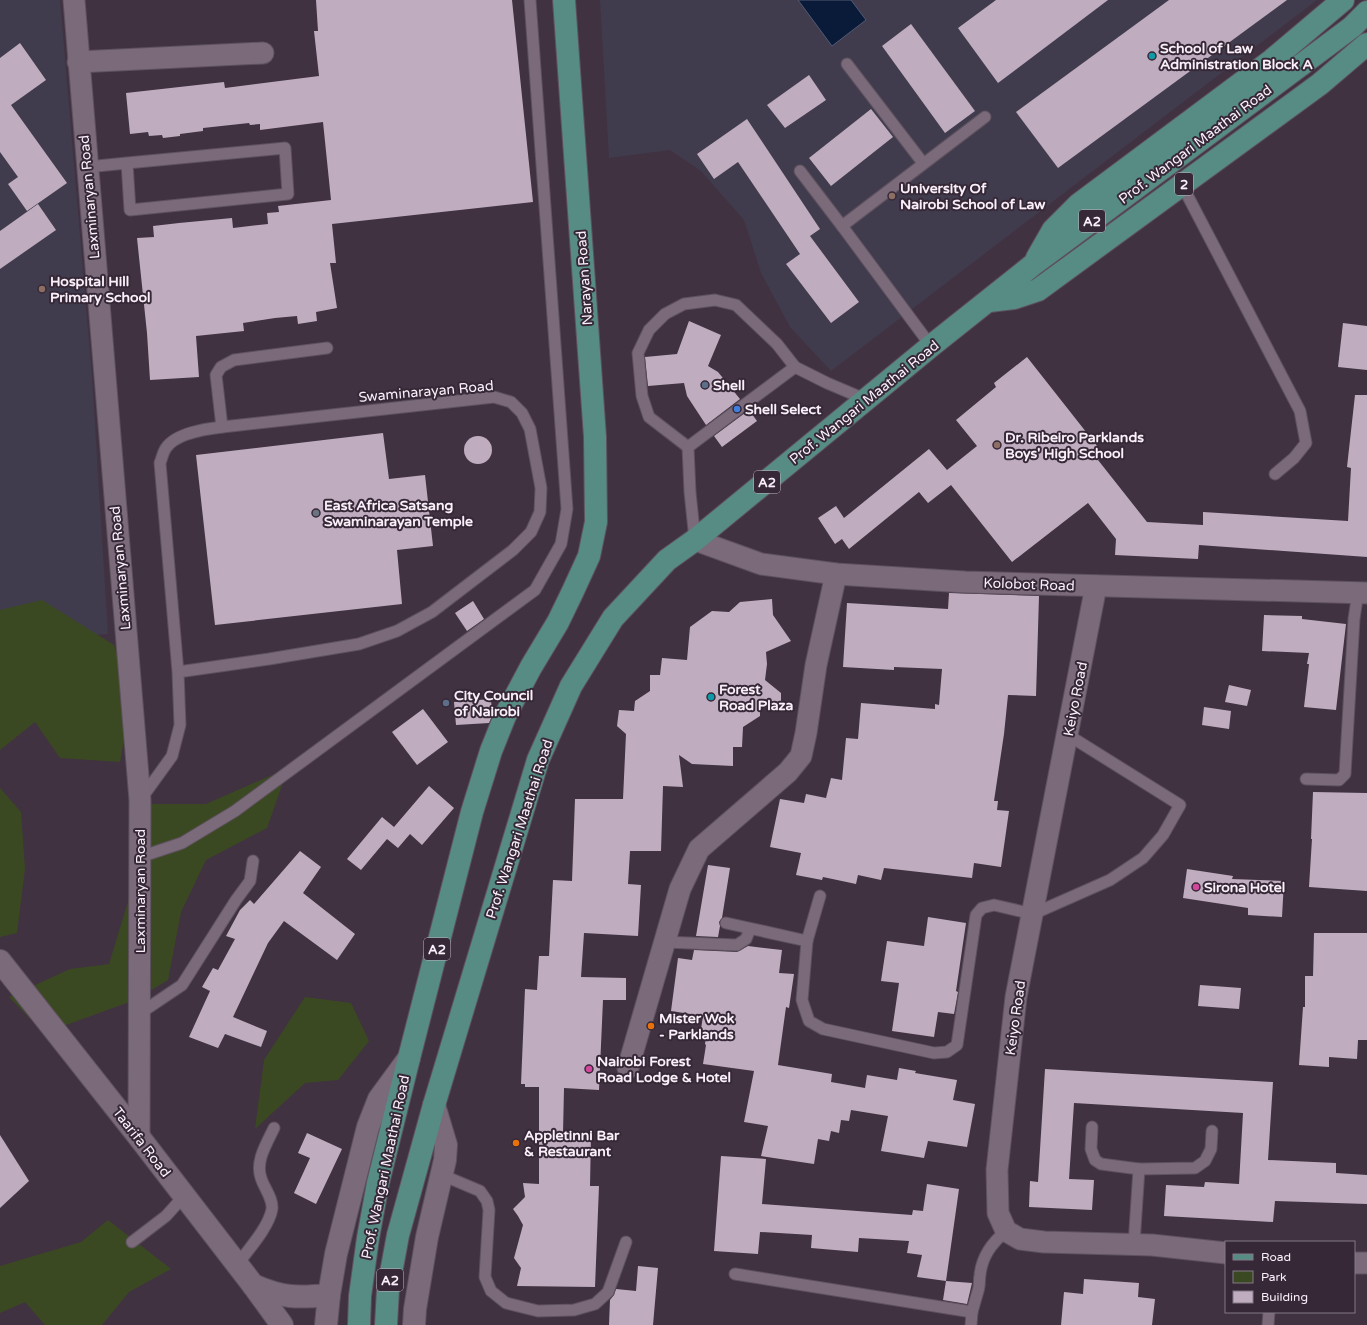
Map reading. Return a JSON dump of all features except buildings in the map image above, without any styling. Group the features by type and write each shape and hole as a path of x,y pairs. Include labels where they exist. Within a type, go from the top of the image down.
{"main road":[{"name":"Narayan Road","path":"564,0 595,437 596,522 588,556"},
{"path":"1034,264 1053,230 1079,204 1272,60 1343,0"},
{"name":"Prof. Wangari Maathai Road","path":"386,1325 388,1288 398,1235 434,1105 538,760 571,686 613,618 667,560 695,540 931,346 1034,264 1352,27 1367,12"},
{"name":"2","path":"989,300 1014,298 1038,290 1320,84 1367,44"},
{"name":"Prof. Wangari Maathai Road","path":"359,1325 360,1296 368,1238 378,1183 408,1058 472,812 491,751 505,716 531,667 558,622 573,592 588,556"},
{"name":"Taarifa Road","path":"0,961 139,1137 282,1325"},
{"name":"Prof. Wangari Maathai Road","path":"326,1325 329,1295 336,1254 368,1127 379,1099 408,1058"},
{"path":"414,1325 415,1309 427,1237 445,1160 446,1145 434,1105"},
{"path":"253,1285 271,1292 296,1297 329,1295"}],"street":[{"name":"Laxminaryan Road","path":"74,0 140,800 139,1137"},
{"path":"78,62 263,53"},
{"name":"Kolobot Road","path":"695,540 761,564 836,574 965,582 1362,593"},
{"path":"628,1068 666,942 680,889 699,849 788,772 801,756 816,665 836,574"},
{"name":"Keiyo Road","path":"1006,1231 998,1213 997,1170 1016,997 1096,586"},
{"path":"1006,1231 1020,1239 1044,1242 1134,1244 1225,1253"},
{"path":"1355,1263 1367,1263"}],"lane":[{"path":"140,857 182,843 235,811 535,590 561,544 567,509 530,0"},
{"path":"846,64 923,164"},
{"path":"842,226 985,117"},
{"path":"87,167 127,163 285,148 288,194 130,210 127,163"},
{"path":"800,171 931,346"},
{"path":"1182,186 1300,411 1306,443 1294,458 1276,474"},
{"path":"695,540 690,492 688,447 649,417 642,396 638,353 650,330 665,314 684,304 715,300 736,305 777,344 795,367 827,383 867,400"},
{"path":"222,427 216,375 221,367 234,360 327,348"},
{"path":"688,447 795,367"},
{"name":"Swaminarayan Road","path":"140,800 172,756 180,725 178,672 160,463 166,447 179,437 203,430 222,427 494,397 511,402 522,413 530,429 542,488 540,512 531,532 513,550 432,612 397,631 359,644 178,672"},
{"path":"1306,779 1339,780 1345,774 1354,619 1362,593"},
{"path":"820,896 807,941 802,1000 809,1021 823,1029 934,1053 947,1052 957,1045 976,915 982,908 994,905 1033,914 1110,880 1143,858 1163,835 1180,805 1068,735"},
{"path":"139,1014 182,985 236,900 250,881 253,861"},
{"path":"726,923 807,941"},
{"path":"666,942 737,945 746,939 750,929"},
{"path":"1092,1126 1091,1150 1095,1160 1101,1164 1139,1170 1195,1168 1205,1161 1211,1149 1212,1131"},
{"path":"237,1264 268,1223 272,1208 268,1191 260,1177 259,1165 261,1154 274,1128"},
{"path":"1134,1244 1139,1170"},
{"path":"442,1175 480,1191 487,1200 488,1210 485,1277 491,1291 506,1303 538,1311 574,1310 595,1304 608,1292 626,1242"},
{"path":"132,1242 166,1216 184,1196"},
{"path":"971,1325 972,1312 979,1290 980,1274 985,1257 989,1247 1006,1231"},
{"path":"735,1274 972,1312"},
{"path":"1268,1325 1269,1313"}],"shaded area":[{"name":"Hospital Hill Primary School","path":"0,0 60,0 92,377 108,634 0,641"},
{"name":"University Of Nairobi School of Law","path":"600,0 1317,0 831,371 790,327 761,273 744,220 701,171 670,150 609,158"}],"green space":[{"path":"42,600 114,645 132,696 120,762 60,758 35,722 0,750 0,610"},
{"path":"288,768 267,828 206,860 181,912 168,980 135,1000 44,1033 9,997 70,969 109,964 130,895 138,804 206,804"},
{"path":"0,788 21,812 25,869 17,933 0,937"},
{"path":"305,997 351,1003 369,1041 338,1080 305,1083 255,1129 264,1060"},
{"path":"108,1220 171,1269 129,1292 102,1325 45,1325 25,1302 0,1313 0,1266 81,1242"}],"water":[{"path":"798,0 851,0 866,20 832,46"}],"place":[{"name":"School of Law Administration Block A","path":"1152,56"},
{"name":"University Of Nairobi School of Law","path":"892,196"},
{"name":"Hospital Hill Primary School","path":"42,289"},
{"name":"Shell","path":"705,385"},
{"name":"Shell Select","path":"737,409"},
{"name":"Dr. Ribeiro Parklands Boys' High School","path":"997,445"},
{"name":"East Africa Satsang Swaminarayan Temple","path":"316,513"},
{"name":"Forest Road Plaza","path":"711,697"},
{"name":"City Council of Nairobi","path":"446,703"},
{"name":"Sirona Hotel","path":"1196,887"},
{"name":"Mister Wok - Parklands","path":"651,1026"},
{"name":"Nairobi Forest Road Lodge & Hotel","path":"589,1069"},
{"name":"Appletinni Bar & Restaurant","path":"516,1143"}]}
